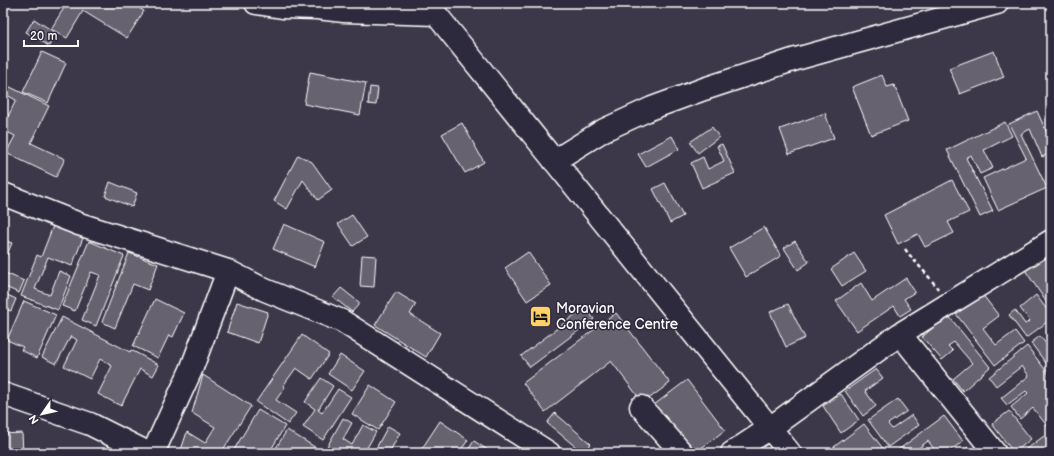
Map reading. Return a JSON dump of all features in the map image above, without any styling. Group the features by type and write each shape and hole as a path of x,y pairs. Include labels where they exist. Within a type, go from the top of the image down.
{"street":[{"path":"256,3 282,7 317,8 344,11 432,8 790,453"},
{"path":"554,161 604,130 652,108 704,89 796,59 997,3"},
{"path":"3,194 79,224 228,271 265,290 342,321 549,453"},
{"path":"732,453 770,428 900,334 1051,241"},
{"path":"153,453 191,370 228,271"},
{"path":"900,334 995,453"},
{"path":"3,394 90,424 148,453"},
{"path":"641,407 682,453"}],"path":[{"path":"905,249 915,263 931,279 949,304"}],"building":[{"path":"67,3 131,3 144,11 127,38 83,11 67,38 51,29"},
{"path":"34,19 56,33 49,46 26,32"},
{"path":"994,51 1004,77 960,94 949,68"},
{"path":"42,52 66,63 48,103 23,92"},
{"path":"310,72 366,83 360,115 304,104"},
{"path":"882,75 887,87 894,85 908,121 871,135 852,87"},
{"path":"6,85 49,106 31,143 65,159 56,177 6,153 15,136 3,130 3,127 16,100 3,93"},
{"path":"370,87 378,88 376,105 368,104"},
{"path":"1037,111 1051,142 1051,153 1042,157 1030,129 1021,134 1047,188 998,210 983,178 1026,158 1009,124"},
{"path":"825,113 834,138 789,154 780,129"},
{"path":"1005,122 1012,136 984,150 993,168 980,174 971,155 966,158 993,211 980,217 947,150"},
{"path":"462,123 484,162 465,173 442,134"},
{"path":"712,127 719,137 698,153 690,142"},
{"path":"672,136 679,149 646,167 638,154"},
{"path":"722,144 735,173 702,188 691,163 703,157 708,169 724,161 717,146"},
{"path":"298,155 312,162 332,190 318,200 303,180 287,209 274,201"},
{"path":"952,180 969,212 948,222 954,233 925,247 918,234 898,244 884,215"},
{"path":"110,182 137,193 132,207 105,196"},
{"path":"665,183 683,216 670,223 653,189"},
{"path":"352,215 367,237 353,246 338,224"},
{"path":"284,224 325,242 315,267 273,249"},
{"path":"53,226 83,238 72,266 48,257 35,289 50,295 59,271 71,276 58,310 21,296 37,255 41,257"},
{"path":"764,227 781,256 746,277 729,248"},
{"path":"3,240 12,243 3,264"},
{"path":"89,241 124,256 96,326 82,320 100,275 91,272 75,311 62,306"},
{"path":"795,241 809,262 798,270 784,248"},
{"path":"528,252 551,285 527,301 505,268"},
{"path":"129,253 158,264 148,290 133,284 115,328 102,322"},
{"path":"854,253 866,271 842,286 831,269"},
{"path":"1051,253 1051,309 1025,270"},
{"path":"362,255 376,256 374,287 360,286"},
{"path":"3,272 24,281 19,293 3,286"},
{"path":"906,278 915,292 904,299 911,309 900,316 894,306 857,331 836,301 861,283 872,301"},
{"path":"341,288 360,303 352,312 333,297"},
{"path":"396,292 416,304 410,314 440,333 426,357 375,325"},
{"path":"3,293 16,299 11,311 3,308"},
{"path":"982,294 999,316 983,328 996,345 1015,331 1024,343 995,365 956,314"},
{"path":"1036,295 1051,315 1051,319 1026,338 1009,315 1015,310 1025,324 1030,321 1020,308"},
{"path":"155,299 184,313 173,337 169,335 158,358 133,346"},
{"path":"24,301 56,315 37,358 21,350 23,347 7,340"},
{"path":"237,302 268,312 258,343 227,332"},
{"path":"788,304 805,338 786,347 770,312"},
{"path":"585,307 594,319 530,367 521,356"},
{"path":"616,313 670,383 643,403 611,361 545,412 523,383"},
{"path":"948,315 990,367 963,391 953,379 972,363 954,342 948,346 953,351 942,360 922,337"},
{"path":"62,317 130,352 131,350 159,365 153,376 140,369 121,406 98,394 112,366 100,359 90,379 64,366 77,340 71,336 56,364 42,357"},
{"path":"302,335 329,354 312,379 296,368 283,386 285,387 276,400 296,413 288,424 256,402"},
{"path":"1040,336 1051,350 1051,370 1031,343"},
{"path":"1027,346 1051,377 1051,425 1048,427 1033,408 1020,419 1011,407 1028,393 1026,391 1007,405 1001,398 1029,376 1022,366 996,386 989,377"},
{"path":"340,355 365,371 352,390 328,374"},
{"path":"876,369 883,378 865,391 876,406 863,416 845,391"},
{"path":"203,375 251,406 221,453 180,453 187,432 205,443 215,427 192,413"},
{"path":"321,378 333,386 318,410 322,413 338,389 351,397 323,440 303,427 315,409 305,402"},
{"path":"687,380 725,430 695,453 690,453 654,405"},
{"path":"370,385 396,402 378,430 352,414"},
{"path":"841,394 859,420 841,433 823,406"},
{"path":"898,399 907,411 888,424 892,429 912,415 919,425 888,447 868,420"},
{"path":"258,410 285,426 269,453 232,453"},
{"path":"1009,411 1031,439 1014,453 992,424"},
{"path":"555,413 591,444 583,453 547,423"},
{"path":"944,416 963,441 947,453 937,453 928,441 912,453 894,453"},
{"path":"343,418 352,423 343,439 352,445 363,425 376,432 364,453 337,453 327,447"},
{"path":"440,421 468,440 459,453 419,453"},
{"path":"864,424 885,451 883,453 826,453"},
{"path":"388,426 400,433 389,453 376,453 374,452"},
{"path":"287,430 318,449 316,453 273,453"},
{"path":"22,433 23,453 3,453 3,434"},
{"path":"1044,436 1051,446 1051,453 1021,453"},
{"path":"474,441 492,453 466,453"},
{"path":"968,447 973,453 961,453"}],"place":[{"name":"Moravian Conference Centre","path":"541,316"}]}
